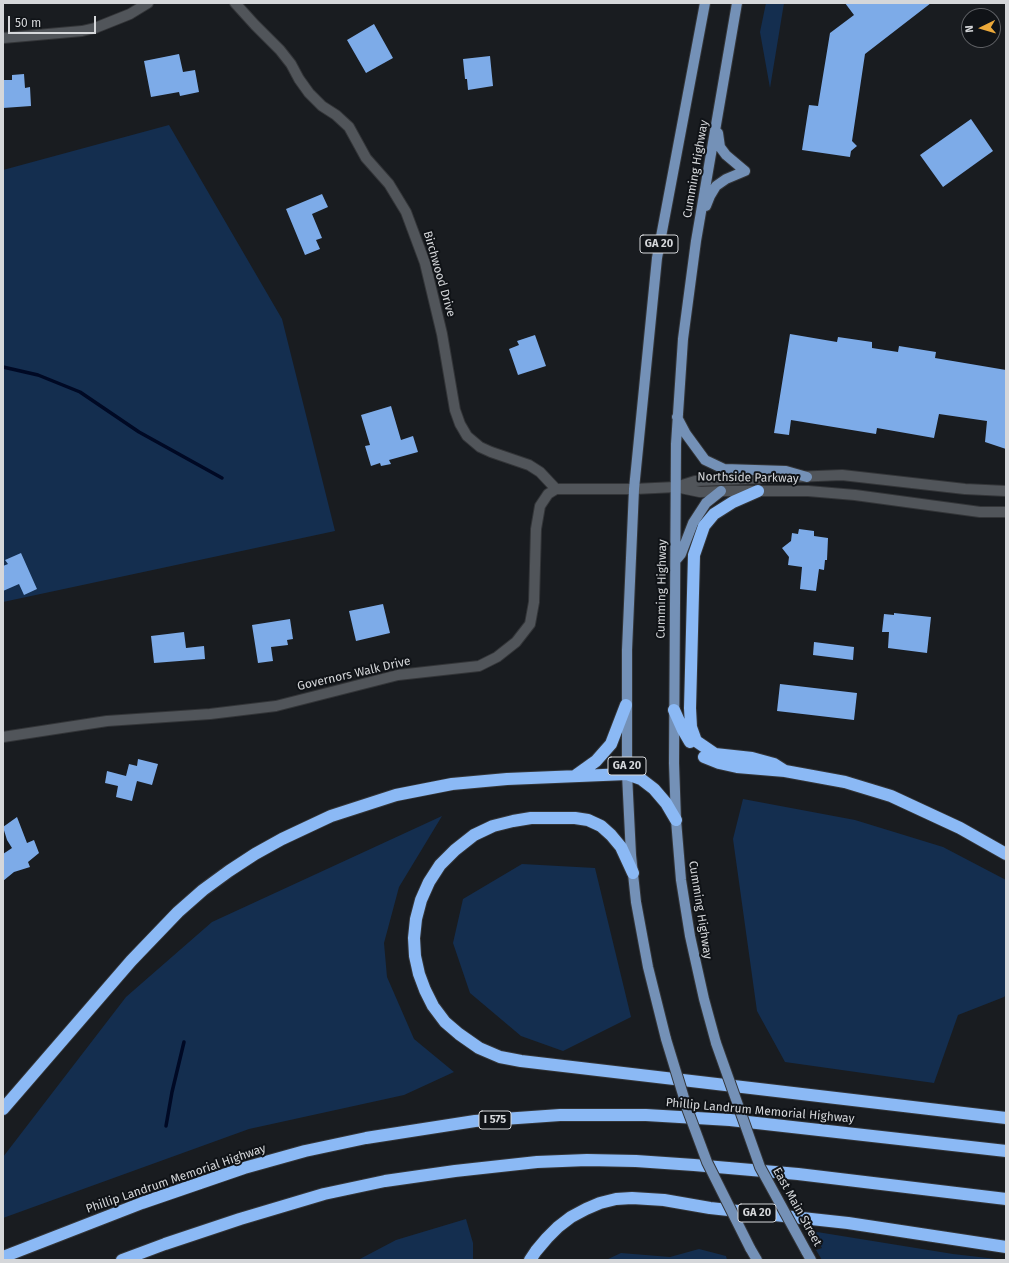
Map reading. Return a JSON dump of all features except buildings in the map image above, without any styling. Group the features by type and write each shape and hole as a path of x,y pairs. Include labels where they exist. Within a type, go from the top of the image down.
{"highway":[{"path":"758,491 733,502 714,514 704,526 694,555 690,686 691,727 696,741 714,754 752,758 774,764 785,771"},
{"path":"574,776 596,761 611,744 626,705"},
{"name":"GA 20","path":"674,710 683,730 692,744 705,758 737,767 785,771 845,782 890,796 960,828 1006,854"},
{"path":"3,1109 131,961 154,936 203,890 255,854 288,836 331,816 396,795 452,784 507,779 627,774 641,779 654,789 666,803 676,820"},
{"path":"633,873 620,847 611,834 601,826 588,820 575,818 531,818 493,826 474,835 455,850 440,865 421,900 416,919 414,938 415,956 419,974 433,1006 445,1022 459,1034 479,1048 500,1057 521,1061 1006,1118"},
{"name":"Phillip Landrum Memorial Highway","path":"3,1257 142,1203 244,1168 305,1151 366,1138 475,1122 560,1115 602,1114 661,1116 730,1120 1006,1151"},
{"path":"122,1260 240,1219 324,1194 393,1180 454,1170 537,1162 594,1160 694,1165 798,1174 1006,1199"},
{"name":"GA 20","path":"530,1260 547,1238 571,1217 600,1203 616,1199 632,1198 664,1200 710,1208 848,1223 1006,1247"}],"main road":[{"name":"Cumming Highway","path":"705,3 657,258 634,489 627,650 627,774 636,902 648,967 666,1039 688,1111 707,1162 757,1260"},
{"name":"Cumming Highway","path":"737,3 696,241 683,339 676,444 674,763 676,820 681,880 690,936 702,993 716,1043 760,1167"},
{"path":"696,241 710,196 716,186 726,179 745,171 726,155 720,147 717,125"},
{"path":"678,417 686,434 705,460 724,469 786,471 807,477"},
{"path":"676,560 681,554 693,523 706,502 720,491"},
{"name":"East Main Street","path":"760,1167 811,1260"}],"street":[{"path":"3,38 82,31 95,28 130,14 148,3"},
{"name":"Birchwood Drive","path":"235,3 280,50 291,64 309,93 322,106 336,115 349,127 366,158 389,184 406,212 425,262 442,334 455,410 460,424 467,436 480,447 490,452 529,465 540,472 556,489"},
{"name":"Northside Parkway","path":"676,487 695,481 842,475 965,489 1006,491"},
{"path":"556,489 634,489 676,487"},
{"name":"Northside Parkway","path":"676,487 700,492 808,491 980,512 1006,512"},
{"name":"Governors Walk Drive","path":"3,737 107,720 210,714 276,706 398,675 479,666 497,657 516,642 530,624 534,602 536,529 540,506 548,494 556,489"}],"shaded area":[{"path":"766,3 784,3 770,88 760,32"},
{"path":"169,125 282,319 335,531 3,602 3,170"},
{"path":"743,799 855,820 943,847 1006,880 1006,995 958,1015 934,1083 785,1062 757,1011 733,839"},
{"path":"442,816 399,887 384,943 387,977 414,1039 454,1072 404,1095 249,1129 3,1218 3,1157 126,997 212,922"},
{"path":"522,864 595,868 631,1017 563,1051 521,1036 470,993 453,943 463,899"},
{"path":"466,1219 473,1243 473,1260 358,1260 396,1240"},
{"path":"811,1231 953,1254 1005,1260 822,1260 816,1250 822,1248"},
{"path":"699,1249 726,1256 727,1260 606,1260 621,1253 670,1257"}],"waterway":[{"path":"3,367 38,375 80,392 139,432 222,478"},
{"path":"166,1126 172,1092 184,1042"}]}
